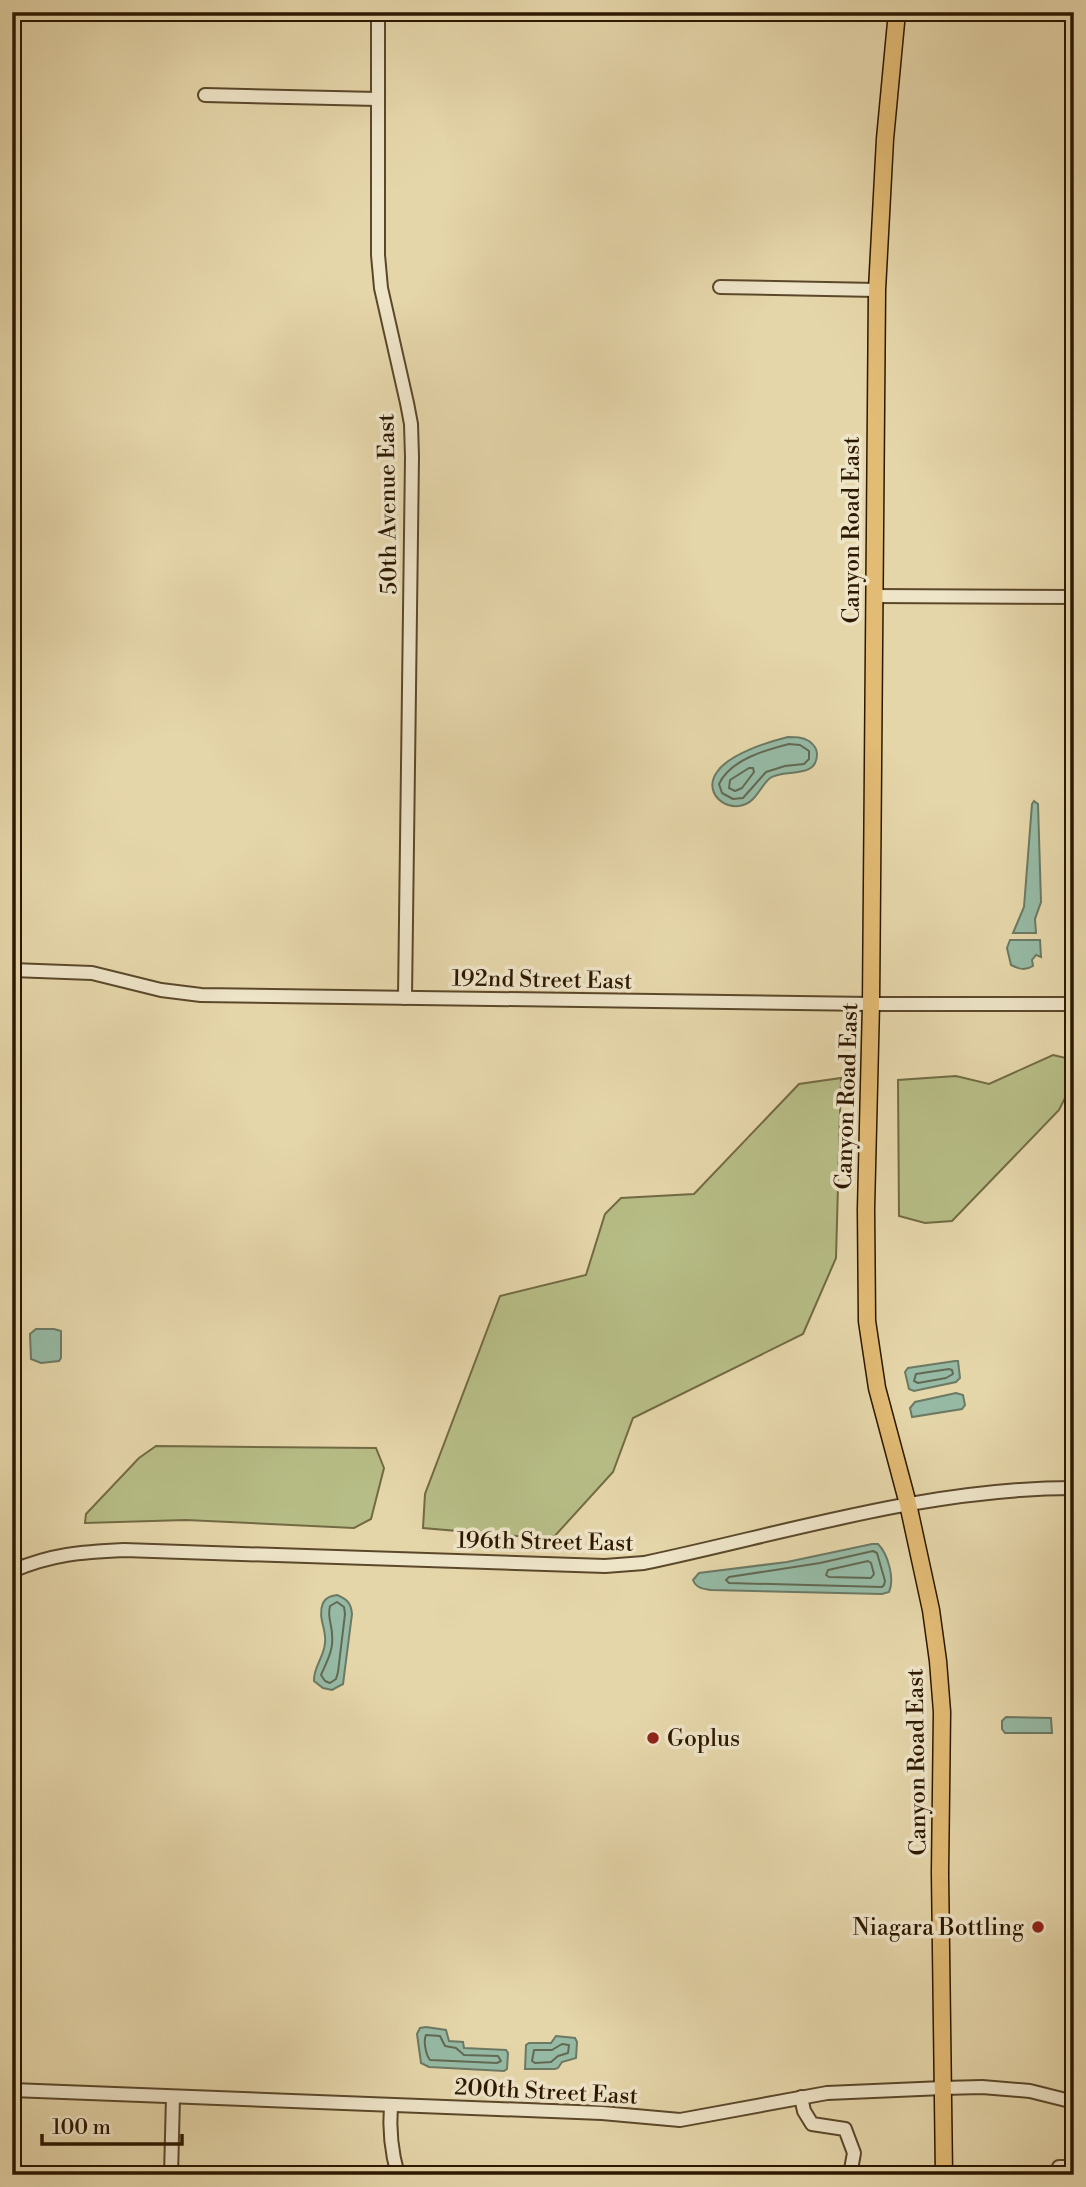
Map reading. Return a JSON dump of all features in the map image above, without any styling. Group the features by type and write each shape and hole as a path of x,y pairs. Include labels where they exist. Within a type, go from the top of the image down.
{"main road":[{"name":"Canyon Road East","path":"897,12 885,139 877,290 867,1321 877,1388 908,1504 938,1661 942,1712 940,1873 944,2175"}],"street":[{"name":"50th Avenue East","path":"378,12 378,255 381,288 411,424 412,457 405,998"},
{"path":"205,95 378,99"},
{"path":"720,287 877,290"},
{"path":"874,596 1074,597"},
{"name":"192nd Street East","path":"12,970 92,973 161,990 201,995 1074,1004"},
{"name":"196th Street East","path":"12,1571 39,1560 75,1552 124,1550 605,1566 652,1562 908,1504 1006,1490 1074,1488"},
{"name":"200th Street East","path":"12,2090 602,2113 680,2120 827,2093 982,2087 1030,2091 1074,2102"},
{"path":"171,2175 173,2097"},
{"path":"801,2097 804,2111 812,2124 845,2129 855,2153 850,2175"},
{"path":"391,2105 390,2144 398,2175"},
{"path":"12,2144 15,2175"},
{"path":"1059,2175 1059,2167 1074,2167"}],"shaded area":[{"path":"1053,1055 1066,1058 1069,1090 1059,1110 952,1221 925,1223 899,1216 898,1080 956,1076 989,1084"},
{"path":"841,1078 836,1258 803,1334 633,1418 613,1472 552,1539 423,1528 425,1494 500,1296 586,1275 605,1214 621,1198 694,1194 799,1084"},
{"path":"156,1446 376,1448 384,1468 371,1519 354,1528 186,1520 85,1523 86,1514 139,1458"}],"water":[{"path":"788,737 804,739 814,746 817,754 812,767 770,778 753,799 745,804 729,805 716,796 713,781 717,772 730,760"},
{"path":"1034,801 1038,804 1041,902 1035,919 1036,933 1013,933 1024,907"},
{"path":"1010,940 1040,940 1041,957 1036,955 1032,960 1033,966 1027,969 1011,965 1007,948"},
{"path":"36,1329 61,1331 59,1361 41,1363 31,1359 30,1334"},
{"path":"958,1361 960,1378 956,1382 914,1391 909,1389 905,1372 908,1368"},
{"path":"956,1393 963,1395 965,1405 962,1409 912,1417 910,1408 915,1402"},
{"path":"878,1544 882,1548 890,1567 891,1587 889,1592 882,1594 711,1590 703,1589 693,1580 699,1573 787,1562"},
{"path":"337,1595 348,1602 352,1614 343,1684 332,1690 323,1688 314,1681 314,1676 325,1643 321,1608 326,1599"},
{"path":"1006,1717 1051,1718 1052,1733 1005,1733 1002,1721"},
{"path":"420,2028 446,2030 449,2041 463,2042 464,2048 506,2050 507,2069 429,2067 421,2063 417,2034"},
{"path":"556,2036 575,2038 576,2058 562,2062 555,2069 525,2069 526,2045 551,2043"}],"place":[{"name":"Goplus","path":"653,1738"},
{"name":"Niagara Bottling","path":"1038,1927"}]}
